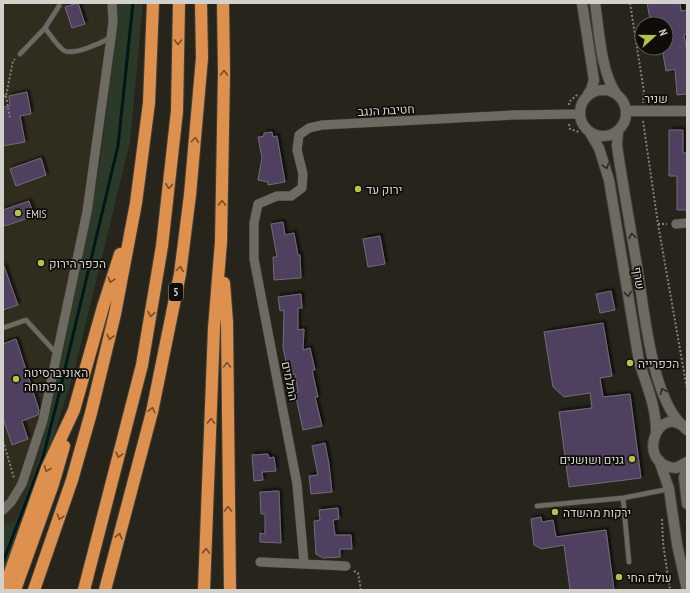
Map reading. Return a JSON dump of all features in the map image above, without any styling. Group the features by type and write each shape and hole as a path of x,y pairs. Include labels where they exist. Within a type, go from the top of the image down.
{"highway":[{"path":"34,590 72,480 91,413 115,314 136,203 149,103 153,3"},
{"name":"5","path":"84,590 142,365 162,246 177,111 179,3"},
{"name":"5","path":"105,590 152,412 180,274 190,195 202,58 201,3"},
{"path":"204,590 214,328 221,242 224,73 223,3"},
{"path":"15,590 53,484 103,307 136,203"},
{"path":"221,242 227,322 230,590"},
{"path":"3,590 47,468 74,410"}],"street":[{"path":"3,510 18,492 22,484 44,420 87,212 112,38 112,3"},
{"path":"582,3 594,80 591,90 580,106 580,114 584,127 595,135 603,136 618,130 623,124 626,111 624,104 610,86 595,3"},
{"path":"588,94 603,90 609,90 616,93"},
{"name":"שניר","path":"626,111 687,111"},
{"name":"חטיבת הנגב","path":"258,204 277,196 291,196 302,188 303,174 297,150 299,135 309,128 330,124 580,114"},
{"name":"שרף","path":"618,130 617,146 652,356 664,394 674,415 684,427"},
{"name":"שרף","path":"589,131 600,148 609,180 639,360 655,412 656,431 653,444 654,451 659,460"},
{"name":"התלמים","path":"258,204 254,223 254,259 297,484 304,563"},
{"path":"676,224 687,223"},
{"path":"656,431 666,423 676,422 684,427"},
{"path":"659,460 670,467 676,468 687,463"},
{"path":"659,460 669,489 677,544 687,590"},
{"path":"687,463 684,485 687,504"},
{"path":"260,562 346,566"}],"lane":[{"path":"20,54 45,28 59,6"},
{"path":"45,28 56,43 66,51 84,49 112,38"},
{"path":"3,328 26,320 57,354"},
{"path":"537,506 623,498 669,489"},
{"path":"623,498 629,562"}],"path":[{"path":"630,3 644,92 642,111 658,224 687,389"},
{"path":"10,118 4,96 13,61 20,54"},
{"path":"3,441 18,492"},
{"path":"346,566 358,573 361,590"}],"shaded area":[{"name":"הכפר הירוק","path":"3,3 116,3 117,24 100,163 39,459 15,522 3,543"}],"green space":[{"path":"116,3 143,3 130,142 74,372 48,454 3,572 3,525 15,522 39,459 100,163 117,24"}],"building":[{"path":"78,3 85,24 72,28 65,7"},
{"path":"647,3 680,3 681,11 687,10 687,34 684,35 687,52 687,94 677,95 675,69 666,71 663,56 674,56 674,16 649,16"},
{"path":"27,92 31,114 20,116 25,142 3,146 3,107 10,106 9,96"},
{"path":"669,130 683,130 683,153 687,153 687,210 677,210 677,176 669,176"},
{"path":"272,132 273,137 277,136 285,182 268,185 268,182 258,180 262,158 258,137 264,136 264,133"},
{"path":"41,158 46,175 16,186 10,169"},
{"name":"EMIS","path":"29,201 34,216 5,226 3,221 3,210"},
{"path":"283,222 285,235 294,233 298,255 300,255 301,278 274,280 273,257 277,257 271,224"},
{"path":"380,236 385,264 368,267 363,239"},
{"path":"3,266 18,305 3,310"},
{"path":"611,291 615,310 600,313 596,294"},
{"path":"301,294 302,308 298,308 298,330 304,329 303,350 310,348 315,370 312,370 318,397 315,397 322,426 303,430 295,393 298,392 295,374 289,375 283,348 284,310 280,311 278,297"},
{"path":"603,323 612,376 600,378 603,397 630,394 641,478 569,487 559,412 592,408 590,393 564,397 553,387 544,332"},
{"name":"האוניברסיטה הפתוחה","path":"16,339 39,410 38,415 22,421 28,439 12,445 3,418 3,344"},
{"path":"325,443 332,492 311,494 309,476 318,475 312,446"},
{"path":"268,454 269,458 274,457 276,471 262,472 263,480 254,481 252,455"},
{"path":"279,491 281,543 260,542 260,533 265,534 265,514 261,514 260,492"},
{"path":"338,508 339,519 333,520 335,535 351,535 352,549 340,549 340,557 323,558 316,554 314,521 320,520 319,510"},
{"path":"541,517 542,522 553,520 556,537 606,530 614,590 570,590 564,545 542,549 534,545 531,519"}],"waterway":[{"path":"3,562 43,457 118,146 133,3"}],"place":[{"name":"ירוק עד","path":"358,189"},
{"name":"EMIS","path":"18,213"},
{"name":"הכפר הירוק","path":"41,263"},
{"name":"הכפרייה","path":"630,363"},
{"name":"האוניברסיטה הפתוחה","path":"16,379"},
{"name":"גנים ושושנים","path":"632,459"},
{"name":"ירקות מהשדה","path":"555,512"},
{"name":"עולם החי","path":"619,577"}]}
